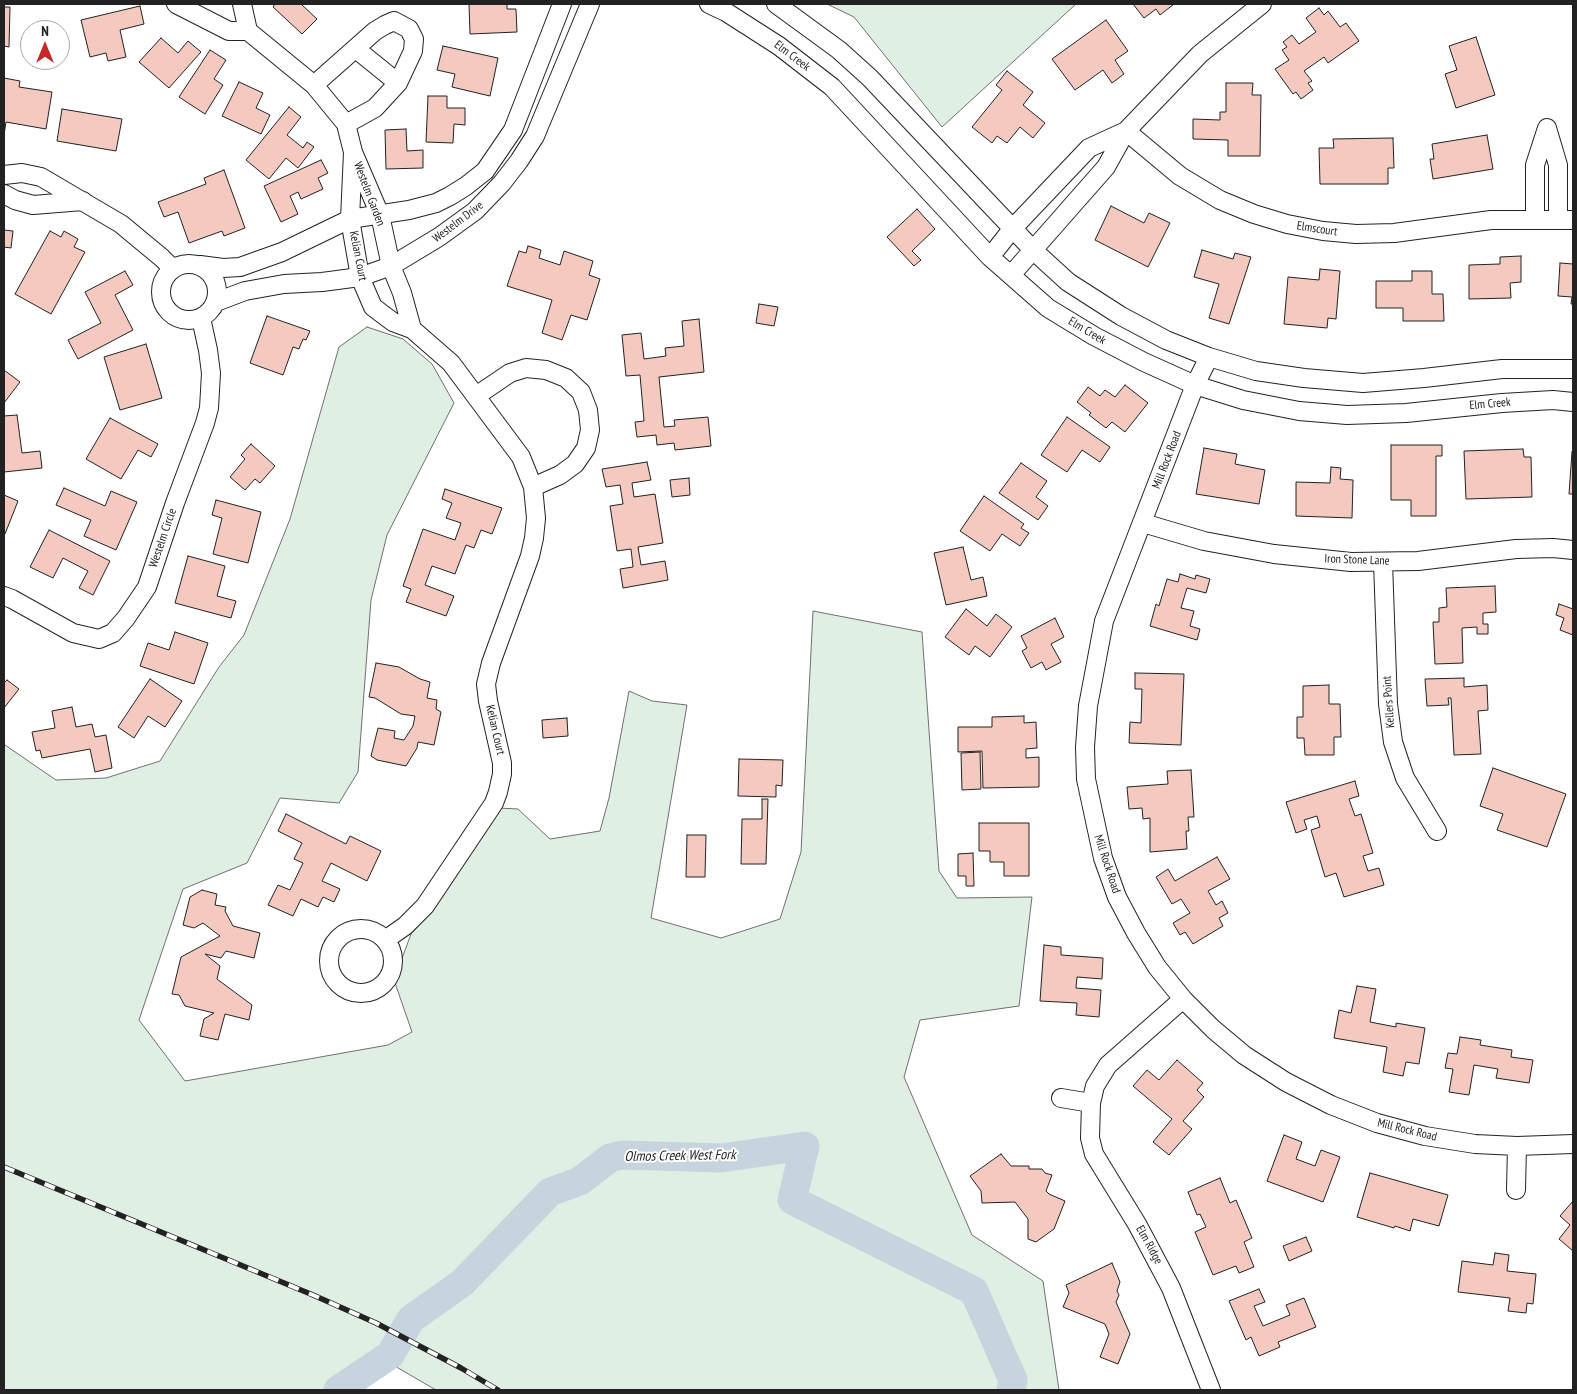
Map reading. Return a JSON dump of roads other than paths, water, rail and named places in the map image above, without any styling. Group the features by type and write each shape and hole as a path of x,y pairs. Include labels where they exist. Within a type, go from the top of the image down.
{"street":[{"path":"176,4 229,30 248,31 242,4"},
{"name":"Westelm Drive","path":"200,266 240,267 282,252 328,228 350,219 380,215 436,203 458,191 485,171 513,130 562,4"},
{"name":"Westelm Drive","path":"216,302 245,291 284,284 360,277 392,266 440,237 475,211 520,162 535,136 590,4"},
{"name":"Elm Creek","path":"709,4 726,12 780,46 832,87 990,257 1048,308 1094,336 1144,362 1196,385 1243,400 1299,411 1347,415 1406,413 1502,403 1553,400 1573,402"},
{"path":"776,4 839,50 870,78 1034,250 1068,282 1121,316 1166,340 1208,357 1256,371 1304,378 1363,383 1502,369 1573,369"},
{"path":"1011,275 1106,167 1126,131 1200,54 1262,4"},
{"path":"314,86 375,31 394,22 409,29 414,39 413,50 398,83 375,108 346,124"},
{"name":"Westelm Garden","path":"248,31 314,86 346,124 353,152 380,215 392,266"},
{"path":"356,49 398,83"},
{"name":"Elmscourt","path":"1126,131 1180,176 1220,200 1254,214 1287,224 1323,231 1356,234 1394,233 1491,220 1535,220 1566,220 1558,165 1547,128 1536,165 1535,220"},
{"path":"990,257 1013,228 1089,148 1126,131"},
{"name":"Westelm Garden","path":"350,219 353,152"},
{"path":"4,174 22,173 41,177 121,224 173,269"},
{"path":"1060,178 1081,196"},
{"path":"4,194 15,200 32,205 83,201"},
{"name":"Kelian Court","path":"350,219 360,277 374,307 393,322 412,329 451,363 521,457 533,487 536,518 530,556 486,684 502,763 502,774 498,792 494,803 426,906 405,926 385,940"},
{"path":"189,264 200,266 209,271 216,280 218,291 216,302 210,311 201,318 190,320 179,318 170,312 163,303 161,292 163,282 169,272 178,266 189,264"},
{"path":"392,266 412,329"},
{"name":"Westelm Circle","path":"4,596 73,633 99,639 113,633 126,618 147,587 209,408 211,373 201,318"},
{"name":"Mill Rock Road","path":"1208,357 1104,621 1088,706 1085,747 1086,779 1103,858 1117,896 1136,933 1158,967 1183,999 1213,1029 1244,1055 1286,1082 1331,1105 1377,1123 1425,1136 1475,1144 1517,1146 1573,1144"},
{"path":"476,396 510,373 526,368 546,370 566,378 581,392 588,410 590,430 586,448 575,464 560,475 533,487"},
{"name":"Iron Stone Lane","path":"1143,523 1204,541 1274,554 1351,562 1418,561 1516,549 1553,548 1573,550"},
{"name":"Kellers Point","path":"1383,562 1388,704 1393,742 1405,778 1437,831"},
{"name":"Elm Ridge","path":"1183,999 1108,1065 1096,1086 1091,1104 1090,1138 1094,1154 1137,1224 1172,1288 1210,1390"},
{"path":"1061,1098 1091,1104"},
{"path":"1516,1190 1517,1146"}],"waterway":[{"name":"Olmos Creek West Fork","path":"338,1390 390,1355 411,1319 462,1283 550,1192 580,1181 610,1158 622,1155 721,1158 805,1146 792,1200 974,1291 1013,1380 1011,1390"}],"railway":[{"path":"4,1167 376,1323 498,1390"}]}
